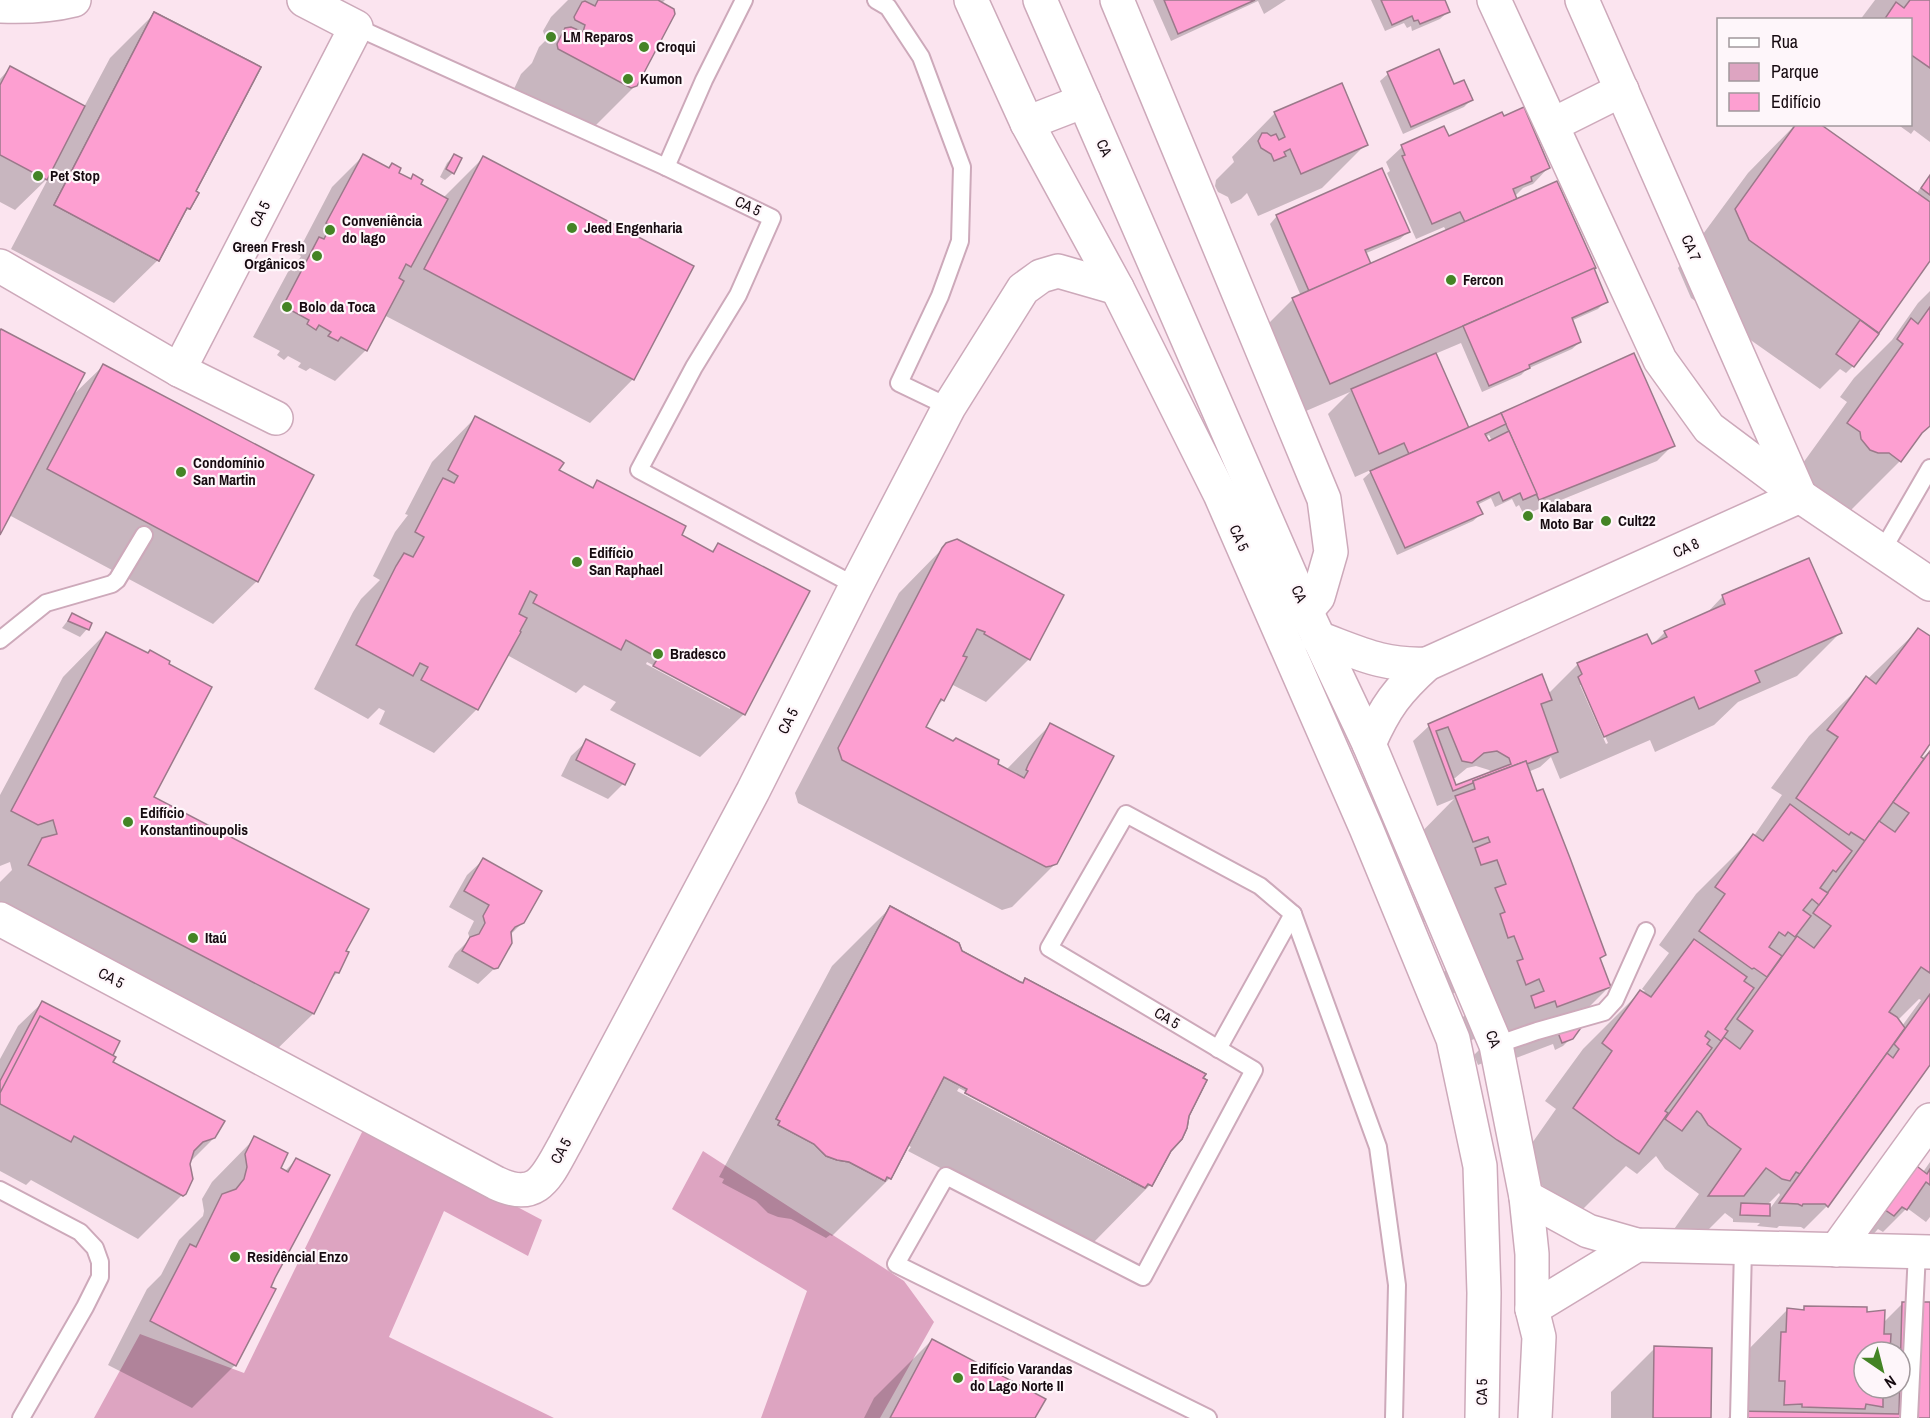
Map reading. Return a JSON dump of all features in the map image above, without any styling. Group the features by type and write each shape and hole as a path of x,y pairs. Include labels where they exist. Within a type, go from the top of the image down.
{"street":[{"path":"0,6 18,7 74,0"},
{"name":"CA 5","path":"179,370 356,27 304,0"},
{"name":"CA 5","path":"971,0 1027,123 1117,288 1220,494 1366,828 1453,1038 1480,1166 1484,1293 1482,1418"},
{"name":"CA","path":"1040,0 1312,624 1369,744 1496,1045 1526,1197 1532,1254 1532,1309 1539,1337 1535,1418"},
{"path":"1118,0 1324,499 1331,552 1312,624"},
{"path":"1494,0 1660,360 1708,428 1800,495 1930,584"},
{"name":"CA 7","path":"1582,0 1800,495"},
{"path":"1552,125 1622,90"},
{"path":"1027,123 1084,101"},
{"path":"0,266 179,370 276,418"},
{"name":"CA 5","path":"3,928 496,1183 517,1191 538,1185 548,1174 565,1144 753,791 949,407 1023,289 1041,276 1058,271 1117,288"},
{"name":"CA 8","path":"1369,744 1380,718 1392,699 1427,664 1800,495"},
{"name":"CA 8","path":"1312,624 1378,660 1404,665 1427,664"},
{"path":"1366,828 1400,817"},
{"path":"1836,1250 1930,1120"},
{"path":"1526,1197 1588,1231 1636,1245 1923,1252"},
{"path":"1532,1309 1636,1245"}],"lane":[{"path":"666,167 704,80 744,0"},
{"path":"876,0 888,7 921,57 962,167 960,241 940,296 899,383 949,407"},
{"name":"CA 5","path":"356,27 666,167 772,218 738,295 694,367 639,470 856,586"},
{"path":"1882,551 1930,468"},
{"path":"0,640 46,603 112,584 117,580 144,535"},
{"name":"CA 5","path":"1208,1418 896,1264 946,1176 1143,1277 1254,1070 1049,948 1126,814 1260,886 1293,914 1378,1147 1397,1285 1394,1418"},
{"path":"1218,1048 1293,914"},
{"path":"1496,1045 1604,1012 1615,1000 1646,931"},
{"path":"0,1190 80,1232 95,1248 100,1262 100,1277 95,1287 21,1418"},
{"path":"1739,1418 1743,1248"},
{"path":"1910,1418 1923,1252"}],"green space":[{"path":"365,1126 542,1220 528,1256 444,1211 389,1337 554,1418 94,1418 140,1334 244,1373"},
{"path":"703,1151 904,1281 934,1322 880,1418 761,1418 807,1291 672,1209"}],"building":[{"path":"598,0 658,0 674,9 675,14 637,86 631,88 558,49 557,44 565,28 571,27 583,32 585,25 575,20 574,17 582,2 585,1 595,6"},
{"path":"1164,0 1255,0 1178,34"},
{"path":"1381,0 1445,0 1450,12 1420,24 1418,20 1414,21 1412,16 1392,25"},
{"path":"1910,0 1930,0 1930,68 1912,55 1912,18 1885,18 1896,2 1904,8"},
{"path":"154,12 261,67 196,191 199,193 190,209 187,208 159,261 54,205","holes":["130,114 148,124 141,136 123,127"]},
{"path":"154,12 261,67 196,191 199,193 190,209 187,208 159,261 54,205"},
{"path":"1439,49 1454,84 1464,80 1473,100 1411,127 1387,72"},
{"path":"10,66 85,106 47,180 0,155 0,85"},
{"path":"1342,83 1368,145 1301,174 1290,149 1284,152 1286,156 1274,161 1271,154 1261,148 1258,141 1262,133 1271,136 1276,134 1279,140 1285,137 1274,112"},
{"path":"1524,107 1550,168 1531,177 1532,181 1513,189 1517,199 1465,222 1460,212 1432,224 1402,156 1405,155 1401,145 1444,126 1449,136 1502,112 1504,116"},
{"path":"1795,126 1823,126 1930,202 1930,261 1879,333 1749,240 1735,209"},
{"path":"363,154 389,168 392,163 401,168 399,173 411,179 413,174 423,180 421,184 448,199 411,267 406,264 399,278 404,281 367,351 341,337 338,341 328,336 331,332 319,325 316,330 307,324 309,320 283,306 319,237 324,239 331,225 326,223"},
{"path":"454,154 462,158 454,174 446,169"},
{"path":"483,156 694,266 634,380 424,269"},
{"path":"1382,168 1410,232 1365,250 1371,264 1309,291 1276,215"},
{"path":"1930,175 1930,195 1921,188"},
{"name":"Fercon","path":"1557,181 1596,268 1330,384 1292,298"},
{"path":"1594,268 1608,302 1572,318 1581,342 1489,386 1463,326"},
{"path":"1930,307 1930,426 1922,433 1901,462 1889,453 1870,450 1861,439 1860,432 1847,423 1903,344 1897,339 1911,318 1918,324"},
{"path":"1860,320 1879,334 1854,367 1836,354"},
{"path":"1,329 85,373 0,535 0,331"},
{"path":"1436,353 1469,428 1409,454 1404,443 1379,454 1351,389"},
{"path":"1634,353 1675,446 1539,500 1501,413"},
{"name":"Condomínio San Martin","path":"103,364 314,475 258,582 47,469"},
{"path":"1501,413 1506,424 1485,434 1489,441 1509,431 1537,494 1523,500 1520,493 1503,501 1499,492 1477,502 1483,514 1405,548 1370,471"},
{"name":"Edifício San Raphael","path":"475,416 560,460 564,463 559,470 593,488 597,480 686,526 682,535 713,552 718,543 810,591 745,715 653,666 658,658 626,640 621,650 533,603 537,595 530,591 519,614 527,618 521,632 478,710 421,680 428,667 420,663 413,676 356,645 404,553 413,557 424,537 415,532 443,478 454,483 458,476 448,470"},
{"path":"957,539 1064,595 1030,660 977,629 963,656 967,657 944,701 941,699 926,727 953,741 956,738 999,760 998,764 1024,778 1028,765 1050,723 1114,756 1057,864 1051,866 1046,867 842,760 838,748 942,548 946,543"},
{"path":"1809,558 1842,633 1755,671 1760,682 1699,709 1694,697 1604,737 1578,677 1582,674 1577,663 1647,634 1652,644 1667,637 1664,631 1725,604 1722,595"},
{"path":"72,613 92,623 89,630 68,621"},
{"path":"1918,628 1930,636 1930,744 1921,757 1924,759 1865,841 1851,832 1849,835 1796,798 1838,737 1827,730 1866,676 1876,684"},
{"name":"Edifício Konstantinoupolis","path":"106,632 148,653 150,650 170,661 169,664 212,687 154,797 369,909 346,951 349,952 339,973 335,972 314,1014 28,865 42,838 57,834 53,820 38,825 11,811"},
{"path":"1542,674 1552,700 1541,704 1558,752 1527,764 1526,761 1453,791 1428,724","holes":["1448,727 1462,761 1472,763 1484,753 1497,751 1509,758 1511,764 1456,785 1436,731"]},
{"path":"586,739 635,764 625,785 576,760"},
{"path":"1930,751 1930,973 1921,967 1889,1012 1897,1017 1905,1028 1800,1174 1796,1172 1790,1181 1782,1179 1766,1168 1744,1196 1708,1196 1741,1149 1708,1125 1697,1111 1682,1131 1665,1119 1724,1037 1740,1049 1753,1031 1737,1019 1797,936 1814,948 1831,926 1813,913 1879,821 1895,832 1909,813 1893,802"},
{"path":"1526,761 1537,791 1543,789 1570,858 1606,955 1600,958 1611,987 1557,1007 1555,1001 1535,1008 1531,996 1544,991 1539,979 1526,985 1517,961 1523,959 1514,936 1508,938 1500,914 1505,912 1495,888 1506,884 1497,860 1481,865 1475,848 1490,842 1488,837 1473,842 1455,796 1475,789 1473,781"},
{"path":"1790,804 1852,851 1836,872 1833,870 1820,888 1828,893 1819,905 1812,899 1803,910 1811,916 1795,937 1788,932 1785,936 1779,932 1769,947 1782,956 1767,977 1699,931 1725,894 1715,887 1753,834 1763,841"},
{"path":"483,858 542,891 524,923 515,927 511,932 512,943 498,968 494,969 462,951 470,937 479,934 485,923 483,916 489,905 464,891"},
{"path":"890,906 959,943 962,951 1020,982 1023,983 1025,978 1206,1074 1203,1078 1207,1080 1189,1116 1182,1139 1171,1151 1152,1186 1148,1184 1145,1188 965,1093 967,1089 944,1077 891,1179 887,1177 885,1181 849,1162 826,1156 814,1144 778,1125 780,1121 776,1119","holes":["962,953 1017,981 1011,991 991,981 988,987 947,966 950,958 956,959","986,997 990,999 984,1010 973,1004 975,998 983,1002"]},
{"path":"890,906 959,943 962,951 1020,982 1023,983 1025,978 1206,1074 1203,1078 1207,1080 1189,1116 1182,1139 1171,1151 1152,1186 1148,1184 1145,1188 965,1093 967,1089 944,1077 891,1179 887,1177 885,1181 849,1162 826,1156 814,1144 778,1125 780,1121 776,1119"},
{"path":"1694,939 1747,977 1744,981 1754,988 1725,1029 1728,1031 1721,1041 1708,1031 1705,1036 1710,1040 1707,1044 1712,1048 1665,1111 1668,1113 1639,1154 1573,1108 1612,1051 1602,1043 1640,990 1651,997"},
{"path":"1930,994 1930,1065 1828,1207 1825,1204 1803,1204 1802,1206 1779,1203 1887,1053 1893,1058 1899,1049 1894,1044"},
{"path":"42,1001 120,1041 73,1137 0,1100 0,1081"},
{"path":"40,1016 116,1057 113,1062 225,1121 215,1138 203,1142 194,1151 190,1164 193,1179 186,1194 183,1196 74,1136 71,1142 0,1104 0,1093"},
{"path":"1585,1022 1573,1039 1562,1043 1555,1025"},
{"name":"Residêncial Enzo","path":"254,1136 288,1153 281,1168 288,1172 296,1158 330,1175 275,1278 271,1287 276,1289 236,1366 150,1321 190,1244 196,1247 222,1194 236,1189 244,1179 247,1167 245,1154"},
{"path":"1909,1160 1927,1174 1930,1169 1930,1185 1926,1182 1907,1210 1902,1207 1894,1216 1878,1205"},
{"path":"1741,1203 1770,1204 1770,1216 1740,1215"},
{"path":"1902,1302 1930,1302 1930,1418 1733,1418 1733,1411 1899,1414 1899,1400 1912,1400 1912,1340 1901,1340"},
{"path":"1804,1306 1867,1307 1867,1312 1885,1310 1884,1334 1891,1334 1891,1340 1852,1340 1852,1400 1883,1400 1883,1407 1866,1404 1865,1409 1802,1407 1802,1404 1784,1405 1785,1381 1779,1381 1781,1332 1786,1332 1787,1308 1804,1310"},
{"name":"Edifício Varandas do Lago Norte II","path":"932,1339 1046,1399 1035,1418 890,1418"},
{"path":"1654,1346 1712,1348 1711,1418 1653,1418"}],"place":[{"name":"LM Reparos","path":"551,37"},
{"name":"Croqui","path":"644,47"},
{"name":"Kumon","path":"628,79"},
{"name":"Pet Stop","path":"38,176"},
{"name":"Jeed Engenharia","path":"572,228"},
{"name":"Conveniência do lago","path":"330,230"},
{"name":"Green Fresh Orgânicos","path":"317,256"},
{"name":"Fercon","path":"1451,280"},
{"name":"Bolo da Toca","path":"287,307"},
{"name":"Condomínio San Martin","path":"181,472"},
{"name":"Kalabara Moto Bar","path":"1528,516"},
{"name":"Cult22","path":"1606,521"},
{"name":"Edifício San Raphael","path":"577,562"},
{"name":"Bradesco","path":"658,654"},
{"name":"Edifício Konstantinoupolis","path":"128,822"},
{"name":"Itaú","path":"193,938"},
{"name":"Residêncial Enzo","path":"235,1257"},
{"name":"Edifício Varandas do Lago Norte II","path":"958,1378"}]}
